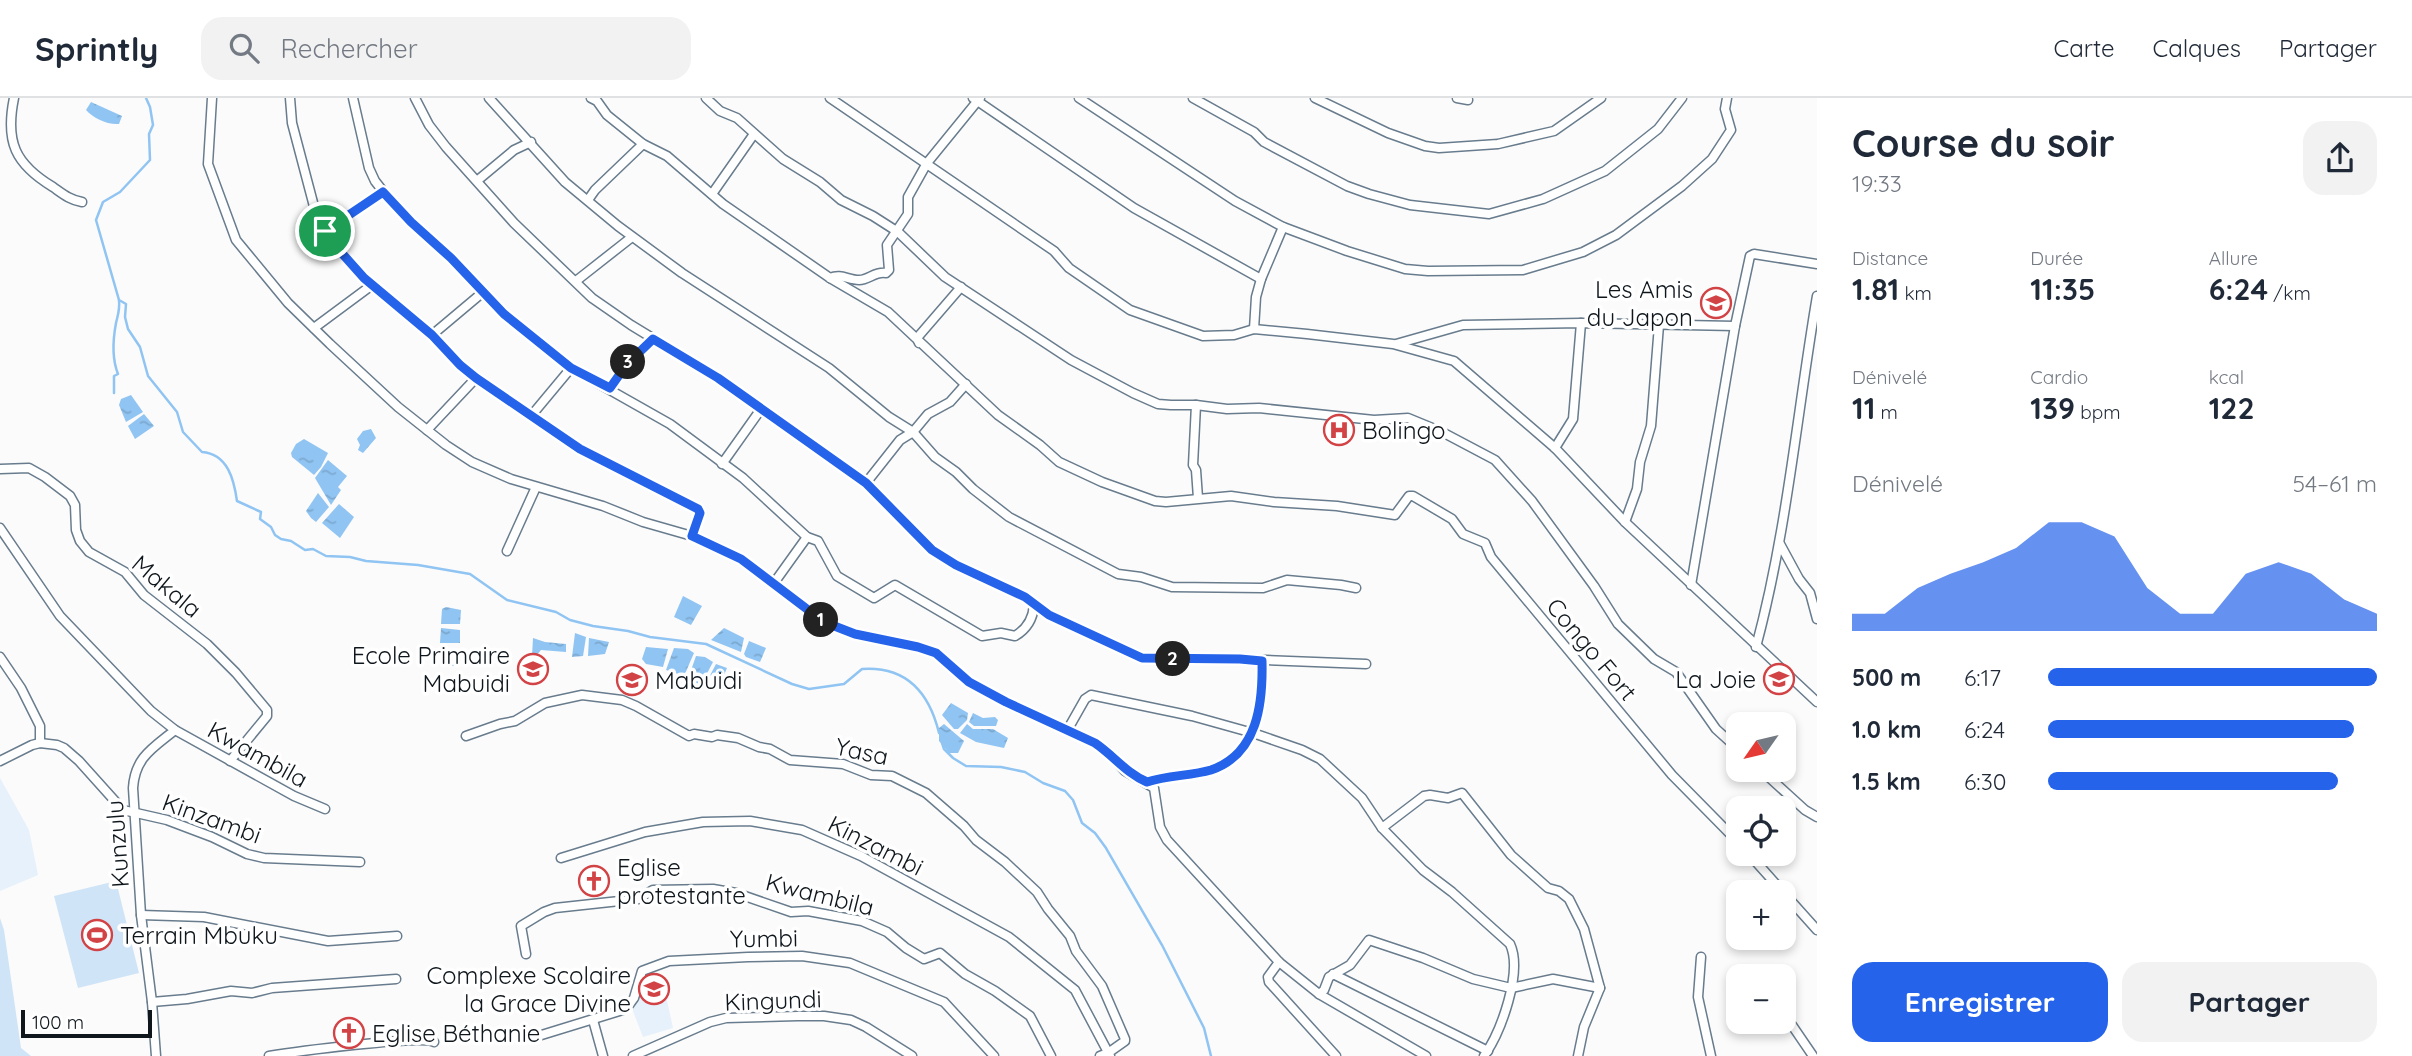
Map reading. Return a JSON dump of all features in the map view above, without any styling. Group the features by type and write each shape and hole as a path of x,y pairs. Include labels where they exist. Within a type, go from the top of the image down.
{"street":[{"path":"15,98 10,125 11,138 18,157 34,176 68,198 82,202"},
{"path":"212,98 208,164 236,240 288,303 398,407 427,430 472,462 511,479 692,536 741,559 824,622 855,634 936,653 969,682 1095,743 1106,750 1125,771 1154,788 1160,827 1167,840 1279,962 1319,994 1426,1056"},
{"path":"290,98 292,123 313,205 325,231 339,250 372,285 432,335 476,378 580,449 698,509 700,513 692,536"},
{"path":"353,98 369,168 383,192 451,258 482,293 571,368 670,424 769,500 807,537 818,541 837,576 853,588 874,598 895,585 982,636 1015,636 1023,632 1033,614 1034,605"},
{"path":"415,98 429,125 514,223 592,298 718,378 866,483 932,550 956,565 1025,597 1049,615 1142,658 1366,664"},
{"path":"489,98 565,182 632,237 692,280 821,362 889,417 913,432 935,457 1009,517 1118,574 1181,588 1263,588 1287,580 1356,588"},
{"path":"591,98 597,101 607,115 643,144 667,156 723,204 830,278 888,312 998,415 1069,468 1155,501 1198,498 1196,470 1193,465 1196,405"},
{"path":"706,98 720,111 737,118 783,159 820,182 841,200 898,232 941,273 961,287 1071,360 1133,393 1158,404 1227,409 1259,408 1374,419 1408,418 1442,432 1495,460 1532,501 1594,586 1618,624 1654,659 1676,672 1726,738"},
{"path":"830,98 1054,251 1069,268 1130,310 1206,337 1234,335 1254,329 1393,344 1454,361 1555,448 1625,522 1817,702"},
{"path":"1079,98 1235,201 1283,227 1405,269 1428,271 1523,270 1583,252 1616,234 1682,186 1712,159 1731,130 1724,108 1727,98"},
{"path":"1193,98 1254,132 1264,142 1347,186 1410,205 1489,214 1543,199 1605,171 1658,129 1682,98"},
{"path":"1315,98 1388,133 1439,148 1497,144 1553,131 1601,98"},
{"path":"1457,98 1468,100"},
{"path":"830,278 836,275 860,280 877,271 886,273 890,267 887,245 908,214 908,197 927,163 976,99 1134,208 1261,279"},
{"path":"712,194 754,134"},
{"path":"478,180 514,150 531,142"},
{"path":"588,201 595,190 643,144"},
{"path":"325,231 383,192"},
{"path":"1254,329 1256,297 1261,279 1283,227"},
{"path":"576,281 632,237"},
{"path":"1691,585 1735,326 1750,256 1754,254 1817,264"},
{"path":"314,328 372,285"},
{"path":"921,345 917,338 961,287"},
{"path":"432,335 482,293"},
{"path":"1756,647 1769,598 1779,543 1817,296"},
{"path":"1393,344 1463,325 1581,323 1735,326"},
{"path":"1555,448 1573,419 1581,323"},
{"path":"1625,522 1636,491 1639,465 1651,426 1658,325"},
{"path":"610,388 627,364 653,339"},
{"path":"531,416 571,368"},
{"path":"427,430 476,378"},
{"path":"866,483 900,440 913,432 928,414 950,402 965,384"},
{"path":"722,464 761,409"},
{"name":"Makala","path":"0,469 29,468 70,496 75,505 76,530 80,541 89,552 125,572 144,594 207,644 267,710 267,716 230,761"},
{"path":"507,551 536,487"},
{"name":"Congo Fort","path":"1198,498 1231,496 1348,507 1395,515 1410,496 1452,519 1463,534 1485,543 1491,557 1672,775 1726,830"},
{"path":"0,528 60,616 151,711 174,730"},
{"path":"774,583 807,537"},
{"path":"1779,543 1798,579 1810,593 1817,619"},
{"path":"0,657 21,688 40,726 40,743 0,761"},
{"path":"1147,782 1210,770 1238,754 1253,733 1262,691 1262,661"},
{"name":"Yasa","path":"466,736 515,721 549,702 594,695 636,706 689,736 694,734 738,738 790,760 843,764 871,775 892,776 917,787 1034,888 1070,936 1076,951 1101,986 1125,1039 1106,1055"},
{"path":"1068,729 1085,699 1091,695 1158,708 1253,733 1302,750 1320,759 1362,798 1382,828 1423,870 1506,939 1513,951 1511,988 1505,1014 1486,1053 1333,974"},
{"name":"Kwambila","path":"174,730 294,796 325,808"},
{"name":"Kunzulu","path":"156,1056 141,915 133,788 136,768 149,751 174,730"},
{"name":"Kinzambi","path":"40,743 64,748 123,810 167,820 247,854 264,858 360,862"},
{"path":"1774,782 1805,810 1817,817"},
{"path":"1382,828 1424,796 1448,798 1464,794 1486,826 1511,855 1548,888 1559,891 1570,901 1584,929 1600,988 1584,1027 1578,1056"},
{"name":"Kinzambi","path":"561,858 645,832 703,821 750,821 802,830 861,856 1009,937 1075,990 1088,1011 1106,1055"},
{"path":"1760,866 1817,930"},
{"name":"Kwambila","path":"526,954 521,926 555,908 638,899 653,890 713,889 736,893 791,912 808,911 862,921 887,932 924,959 940,953 965,974 1030,1016 1051,1056"},
{"path":"141,915 204,917 328,941 397,936"},
{"path":"1319,994 1333,974 1350,965 1369,940 1423,958 1473,979 1511,988 1553,979 1600,988"},
{"name":"Yumbi","path":"535,1037 626,1009 634,998 642,971 669,961 803,956 850,963 938,999 964,1022 994,1056"},
{"path":"1701,957 1698,997 1710,1056"},
{"path":"1279,962 1268,977 1269,982 1336,1056"},
{"path":"152,1002 231,991 252,993 272,988 396,979"},
{"name":"Kingundi","path":"632,1056 710,1022 733,1018 824,1016 851,1020 912,1056"},
{"path":"593,1020 603,1056"},
{"path":"1796,1031 1813,1056"},
{"path":"269,1056 401,1040 428,1039 434,1042"}],"shaded area":[{"path":"0,778 29,830 38,875 0,891"},
{"name":"Terrain Mbuku","path":"116,881 139,973 78,988 54,896"},
{"path":"0,918 21,1048 31,1056 0,1056"},
{"path":"663,982 673,1028 643,1037 631,1006 639,988"}],"water":[{"path":"91,102 122,116 119,124 92,116 86,110"},
{"path":"131,395 143,412 126,422 119,405 121,399"},
{"path":"144,414 154,426 135,439 128,426"},
{"path":"371,429 376,438 363,453 358,450 360,445 357,439 363,431"},
{"path":"304,439 328,453 314,475 292,457 291,453 296,444"},
{"path":"328,460 347,476 338,487 341,490 331,505 315,478"},
{"path":"318,493 329,507 316,522 306,511"},
{"path":"339,504 354,517 340,538 322,523"},
{"path":"683,596 702,606 691,625 674,617"},
{"path":"446,607 461,610 460,624 441,624 442,609"},
{"path":"441,628 460,630 460,643 440,643"},
{"path":"724,628 744,638 741,652 711,640"},
{"path":"575,633 586,637 583,656 572,657"},
{"path":"533,638 566,644 566,652 541,650 536,656 532,656"},
{"path":"589,638 609,642 605,654 588,656"},
{"path":"749,641 766,648 760,662 744,654"},
{"path":"646,647 668,649 663,667 646,664 642,659"},
{"path":"674,648 688,649 694,653 684,676 666,670"},
{"path":"460,651 459,663 456,666 443,666 442,652"},
{"path":"696,656 713,662 701,685 688,679"},
{"path":"716,664 727,668 715,691 704,687"},
{"path":"951,703 968,713 967,720 958,729 954,729 942,715"},
{"path":"973,713 983,718 995,717 998,720 996,726 974,726 969,722"},
{"path":"944,724 964,741 958,753 949,753 939,741 939,728"},
{"path":"967,724 973,729 993,729 1008,738 1004,748 976,742 960,733"}],"waterway":[{"path":"146,98 153,125 149,134 150,160 120,192 103,202 96,220 119,300 126,304 128,329 140,347 148,376 177,412 183,432 202,452 211,454 224,463 234,485 237,501 261,512 260,519 271,527 275,535 305,550 313,549 326,556 418,565 470,574 507,600 556,612 570,620 593,626 706,644 792,684 809,689 844,684 862,669 891,672 913,684 922,694 935,718 939,733"},
{"path":"114,393 114,376 118,374 114,342 119,300"},
{"path":"942,743 953,758 966,766 1001,767 1025,772 1043,783 1065,791 1073,800 1082,823 1095,833 1106,848 1162,945 1204,1028 1211,1056"}],"place":[{"name":"Les Amis du Japon","path":"1716,303"},
{"name":"Bolingo","path":"1339,430"},
{"name":"Ecole Primaire Mabuidi","path":"533,669"},
{"name":"La Joie","path":"1779,679"},
{"name":"Mabuidi","path":"632,680"},
{"name":"Eglise protestante","path":"594,881"},
{"name":"Terrain Mbuku","path":"97,935"},
{"name":"Complexe Scolaire la Grace Divine","path":"654,989"},
{"name":"Eglise Béthanie","path":"349,1033"}],"route":[{"path":"383,192 504,314 571,368 610,388 627,364 653,339 718,378 866,483 932,550 956,565 1025,597 1049,615 1142,658 1262,661 1262,691 1253,733 1238,754 1223,764 1210,770 1147,782 1125,771 1106,750 1095,743 969,682 936,653 855,634 824,622 741,559 692,536 700,513 698,509 568,442 476,378 432,335 364,278 325,231 383,192"}]}
